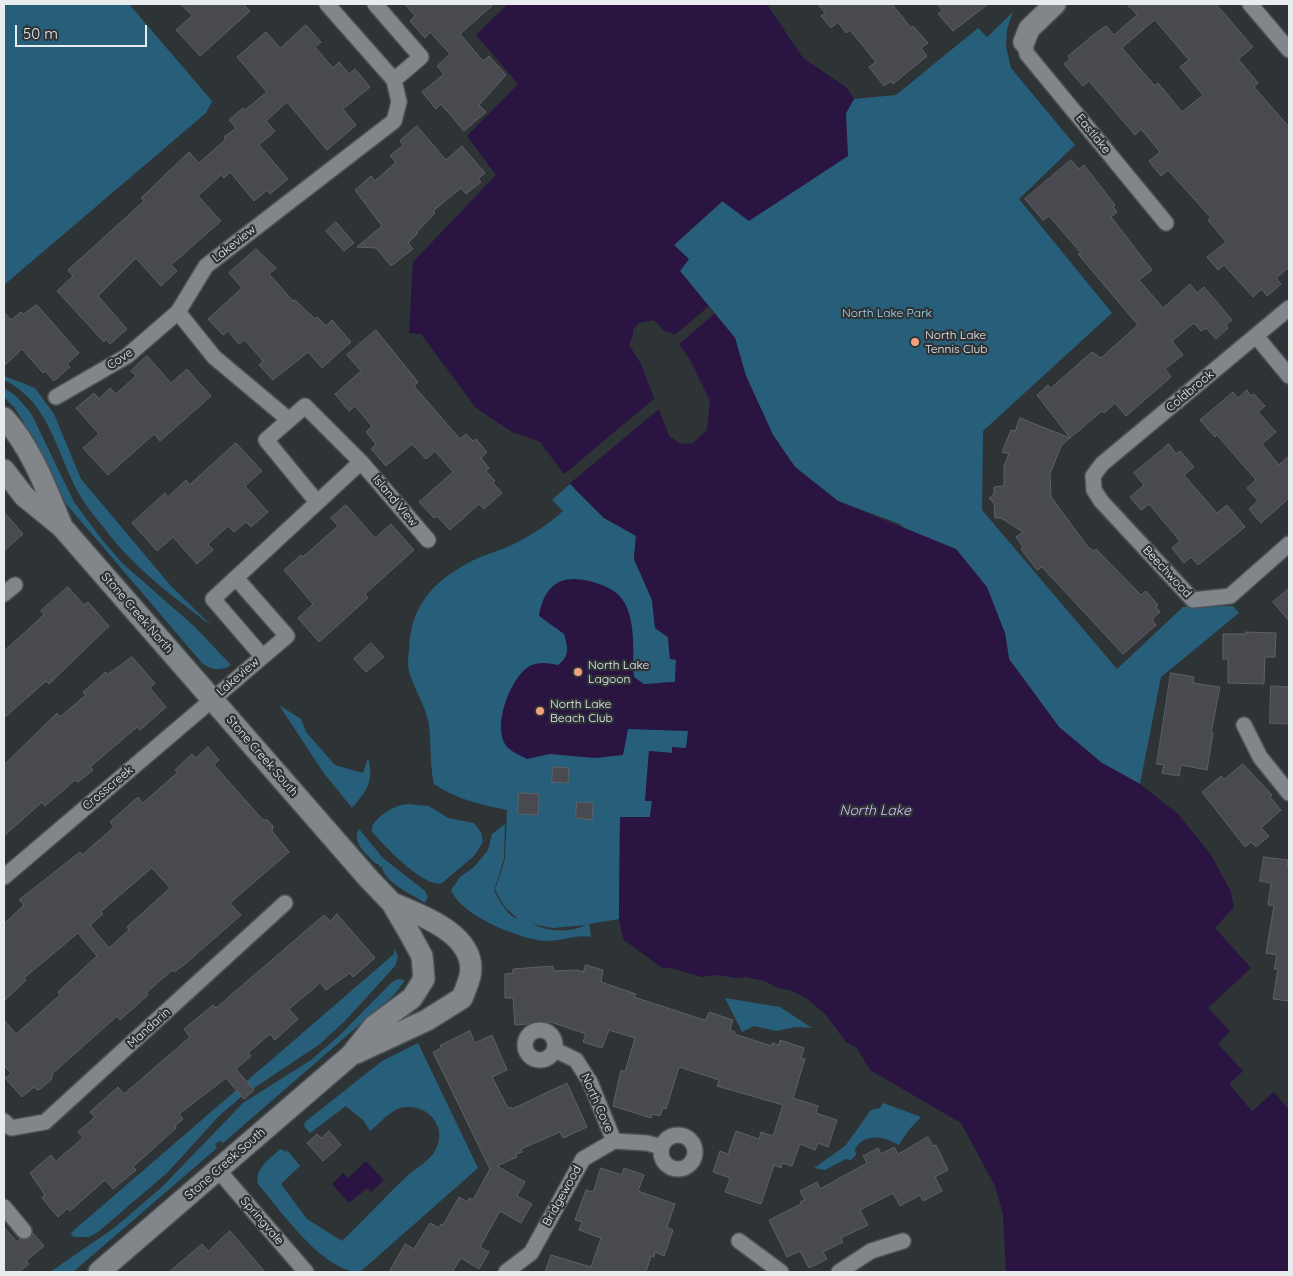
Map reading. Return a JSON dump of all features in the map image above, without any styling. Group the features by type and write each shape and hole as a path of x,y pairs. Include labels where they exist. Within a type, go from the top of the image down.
{"street":[{"path":"327,4 394,80 421,57 375,4"},
{"path":"1024,42 1029,29 1055,4"},
{"path":"1250,4 1289,50"},
{"name":"Eastlake","path":"1024,42 1027,54 1166,223"},
{"name":"Lakeview","path":"178,312 206,266 394,121 399,102 394,80"},
{"name":"Coldbrook","path":"1093,476 1102,464 1289,308"},
{"path":"178,312 214,357 288,420"},
{"name":"Cove","path":"56,397 127,356 178,312"},
{"path":"1256,336 1289,376"},
{"path":"317,502 266,440 288,420 305,406 361,462"},
{"name":"Stone Creek North","path":"4,418 15,430 39,473 62,527"},
{"name":"Lakeview","path":"262,656 213,599 361,462"},
{"name":"Island View","path":"361,462 428,540"},
{"name":"Stone Creek North","path":"4,470 24,496 62,527 213,699"},
{"name":"Beechwood","path":"1093,476 1094,490 1101,501 1193,600 1230,596 1289,544"},
{"name":"Lakeview","path":"213,699 286,636 236,578"},
{"name":"Crosscreek","path":"4,877 213,699"},
{"name":"Stone Creek South","path":"99,1272 351,1055 374,1026 412,998 424,979 422,956 392,903 213,699"},
{"path":"1244,725 1260,757 1289,793"},
{"name":"Mandarin","path":"4,1121 11,1128 45,1122 285,903"},
{"name":"Stone Creek South","path":"351,1055 427,1020 462,998 470,975 468,954 457,939 433,921 392,903"},
{"name":"North Cove","path":"555,1050 576,1060 590,1082 614,1141"},
{"path":"614,1141 647,1143 662,1148"},
{"name":"Bridgewood","path":"506,1272 531,1253 582,1159 614,1141"},
{"name":"Springvale","path":"218,1170 306,1272"},
{"path":"4,1207 24,1231"},
{"path":"739,1241 781,1272"},
{"path":"839,1272 871,1251 903,1241"}],"green space":[{"path":"4,4 129,4 212,101 206,113 4,285"},
{"name":"North Lake Park","path":"1013,12 1007,29 1006,47 1011,68 1075,145 1019,199 1112,313 983,431 982,510 1117,669 1183,607 1233,606 1239,613 1161,677 1140,784 1102,763 1059,727 1009,659 1005,633 900,524 838,501 795,467 773,435 746,376 735,338 680,271 674,245 723,201 846,113 854,99 896,95 978,28 987,37"},
{"path":"4,376 35,388 54,414 81,479 171,586 212,626 141,569 116,543 81,497 70,477 50,429 41,414 19,389 4,380"},
{"path":"4,388 16,396 31,413 74,502 100,537 122,563 194,626 231,665 223,669 216,669 202,663 62,499 23,421 14,407 4,397"},
{"name":"North Lake Beach Club","path":"570,484 604,518 636,535 634,559 652,600 655,628 668,637 670,659 676,659 675,682 658,683 654,729 688,731 687,748 672,753 649,751 645,801 652,801 650,818 620,817 619,919 589,924 591,937 585,936 544,941 506,930 478,917 457,900 451,890 460,877 474,867 488,850 492,834 505,824 504,858 494,891 510,915 518,919 505,907 495,890 505,859 507,810 469,801 451,794 434,784 428,720 410,674 408,661 410,635 414,621 419,609 434,587 470,562 512,545 551,521 563,511 552,500","holes":["532,924 553,928 586,925 579,928 559,930 545,929"]},
{"path":"279,705 301,719 306,732 335,765 363,773 368,758 370,779 365,791 352,808 323,772"},
{"path":"407,804 429,806 448,818 474,823 481,832 483,842 474,856 442,883 434,883 425,879 404,864 372,832 372,826 383,814"},
{"path":"359,829 383,858 425,891 428,897 425,903 393,883 384,873 382,867 378,866 379,864 376,864 361,848 357,839"},
{"path":"394,948 398,957 395,966 345,1021 320,1044 242,1096 219,1116 168,1172 98,1232 89,1237 73,1237 71,1233 80,1225 394,954"},
{"path":"398,979 405,980 395,994 223,1143 220,1141 215,1144 217,1148 73,1272 50,1272 114,1228 161,1188 243,1103 311,1060 340,1035 392,982"},
{"path":"725,998 780,1007 812,1028 796,1027 776,1031 754,1026 742,1032"},
{"path":"418,1043 478,1168 360,1272 346,1269 332,1262 318,1251 291,1224 258,1184 258,1174 280,1149 286,1152 287,1150 300,1166 281,1184 307,1219 342,1241 407,1176 433,1154 438,1145 438,1127 434,1119 427,1113 410,1107 396,1110 370,1131 364,1121 346,1106 310,1133 304,1126 305,1122 382,1061"},
{"path":"883,1103 921,1117 908,1131 899,1145 881,1138 870,1138 859,1144 855,1149 856,1155 851,1160 846,1159 825,1170 814,1168 845,1146 871,1110 880,1108"}],"water":[{"name":"North Lake","path":"508,4 767,4 803,58 846,87 854,99 846,113 848,156 749,221 722,201 674,245 689,259 680,271 735,338 746,376 773,435 795,467 838,501 956,549 987,587 1005,633 1009,659 1059,727 1102,763 1140,784 1178,814 1211,855 1231,892 1234,907 1215,928 1251,968 1208,1008 1230,1031 1218,1044 1243,1071 1229,1084 1252,1111 1274,1092 1289,1110 1289,1272 1006,1272 1003,1214 995,1186 961,1123 870,1070 857,1048 846,1042 826,1015 806,998 790,990 777,988 765,981 746,977 737,978 717,975 701,977 671,968 662,968 623,939 619,919 620,817 650,817 652,801 645,801 649,751 672,753 672,747 686,748 688,731 628,729 623,755 595,758 550,754 527,759 507,747 501,728 509,693 521,673 528,667 539,663 558,665 565,658 567,648 564,634 539,616 545,596 550,589 564,580 572,579 593,582 613,590 622,599 630,616 633,637 634,677 644,684 675,682 676,660 670,659 668,637 655,628 652,600 634,559 636,536 604,518 575,489 540,442 512,432 476,408 421,334 409,333 413,262 496,175 467,136 518,84 476,35","holes":["654,320 664,331 672,333 690,360 710,401 707,430 693,443 681,444 669,436 641,364 629,345 633,336 633,330 639,323"]},
{"path":"366,1161 384,1180 371,1192 367,1188 349,1203 332,1184 343,1173 348,1178"}],"pier":[{"path":"709,306 715,313 677,346 671,338"},
{"path":"656,397 660,408 568,485 562,476"}],"building":[{"path":"181,4 243,4 250,11 200,56 176,30 192,16"},
{"path":"405,4 494,4 460,34 483,61 489,56 506,75 479,105 486,112 464,131 441,104 436,109 422,92 444,74 437,66 450,54 430,32 425,38 410,21 415,16"},
{"path":"818,4 892,4 911,28 913,26 928,43 921,48 927,56 893,84 891,81 884,86 869,67 876,62 850,30 846,33 838,22 831,28 821,16 825,13"},
{"path":"937,4 988,4 953,31 938,14 942,10"},
{"path":"1127,4 1216,4 1253,47 1238,59 1258,83 1254,87 1289,127 1289,267 1276,278 1281,284 1267,296 1262,289 1253,297 1224,265 1218,270 1207,257 1226,242 1208,220 1211,218 1168,170 1161,176 1149,161 1160,152 1141,129 1135,135 1089,81 1083,86 1064,64 1070,59 1068,56 1097,32 1106,26 1114,35 1137,15","holes":["1155,20 1189,60 1180,67 1203,95 1182,112 1158,83 1155,86 1122,48"]},
{"path":"306,25 321,42 315,47 333,68 339,62 349,74 355,69 370,87 343,109 356,125 327,150 287,102 266,121 275,131 259,145 288,179 270,194 267,190 254,201 230,172 224,178 221,175 198,196 221,221 171,265 177,271 161,286 136,258 98,296 127,329 110,344 106,339 104,342 57,291 73,276 68,270 144,201 141,198 189,152 199,163 226,139 224,137 236,128 229,120 267,92 237,57 266,32 280,48"},
{"path":"417,126 446,160 462,146 485,173 478,179 481,182 466,194 461,188 433,211 435,213 408,243 413,249 391,266 376,248 357,247 382,226 355,190 371,176 375,181 396,162 390,156 403,145 400,141"},
{"path":"1071,160 1079,169 1084,165 1115,205 1113,207 1117,212 1111,217 1152,270 1139,280 1163,308 1190,284 1197,293 1204,287 1232,320 1226,325 1228,328 1216,339 1206,328 1201,331 1194,323 1172,341 1183,355 1165,369 1171,377 1126,416 1115,403 1104,413 1102,411 1070,438 1037,395 1048,385 1051,388 1092,352 1101,358 1138,325 1078,254 1081,253 1049,216 1043,220 1025,199"},
{"path":"336,222 354,243 344,251 326,231"},
{"path":"256,249 276,268 269,274 293,301 295,300 315,319 317,317 326,326 332,320 351,342 322,368 308,352 273,380 259,365 263,361 245,340 239,344 228,331 223,335 208,319 242,288 229,273"},
{"path":"37,305 79,353 67,364 70,367 54,381 45,371 43,373 22,349 4,366 4,312 11,320 21,312 23,314"},
{"path":"376,330 418,382 414,386 460,439 466,434 473,441 476,439 487,452 481,458 489,468 486,471 495,481 493,483 502,493 484,509 479,504 450,530 437,516 434,518 419,502 453,472 435,451 426,459 412,444 386,466 371,449 376,444 366,432 372,426 355,406 349,411 335,394 361,371 347,355"},
{"path":"147,356 171,383 187,369 211,396 160,441 154,434 108,475 83,448 99,434 76,408 94,393 99,399 110,388 116,394 136,376 131,371"},
{"path":"1247,390 1251,396 1254,394 1265,406 1258,412 1276,432 1262,444 1279,465 1289,456 1289,498 1261,523 1249,509 1258,501 1247,488 1256,480 1217,435 1215,437 1200,420 1233,392 1238,398"},
{"path":"1020,418 1070,438 1061,446 1050,474 1051,497 1088,547 1094,551 1096,549 1141,595 1146,591 1158,605 1156,607 1160,612 1152,619 1156,625 1123,654 1042,567 1037,570 1021,549 1023,547 1016,537 1023,532 1001,518 995,518 994,503 989,498 994,494 994,487 1004,486 1004,466 1009,454 1002,452 1011,430 1015,431"},
{"path":"236,443 262,471 245,486 268,512 251,527 246,522 234,532 228,526 208,544 213,550 197,564 173,537 157,551 132,523 165,493 168,497 186,480 189,485"},
{"path":"1169,444 1176,454 1180,451 1194,467 1184,475 1217,513 1227,505 1245,527 1198,565 1191,557 1184,563 1172,548 1180,541 1149,504 1141,510 1130,497 1144,485 1134,473"},
{"path":"346,505 375,538 391,524 414,550 365,594 368,598 319,642 298,618 313,604 284,570 301,555 303,557 338,526 331,518"},
{"path":"4,512 23,534 4,551"},
{"path":"68,587 84,605 88,602 109,626 49,684 46,681 4,718 4,651 44,615 41,611"},
{"path":"1289,589 1289,621 1273,602"},
{"path":"1246,632 1276,633 1275,657 1265,657 1264,684 1228,683 1228,659 1223,659 1223,634 1246,634"},
{"path":"371,643 384,657 366,672 354,659"},
{"path":"132,657 155,683 150,688 166,707 140,730 137,727 90,767 93,770 78,782 75,780 45,806 42,802 4,836 4,765 57,713 60,717 86,695 83,692 106,672 108,674"},
{"path":"1171,673 1194,677 1193,683 1220,687 1211,733 1213,733 1207,770 1181,765 1179,776 1162,773 1164,765 1157,764"},
{"path":"1271,686 1289,687 1289,724 1270,723"},
{"path":"208,747 219,760 214,765 263,820 267,820 273,826 272,831 289,852 230,903 241,915 184,965 174,972 172,970 120,1020 117,1016 53,1073 51,1080 40,1089 37,1090 34,1087 22,1097 5,1078 11,1073 4,1066 4,1020 16,1034 60,995 58,992 97,956 78,933 24,978 26,980 4,1001 4,924 24,905 19,900 80,852 82,855 114,827 110,822 138,797 143,803 178,772 175,770 192,754 196,758","holes":["152,868 170,888 127,927 129,930 109,948 90,925 103,914 101,912"]},
{"path":"1243,764 1272,795 1270,797 1281,810 1261,828 1269,836 1256,847 1251,842 1245,847 1202,792 1221,776 1224,779"},
{"path":"553,767 569,768 568,783 552,782"},
{"path":"519,793 539,794 538,815 518,814"},
{"path":"577,802 593,803 592,820 576,818"},
{"path":"1264,857 1288,860 1289,1001 1273,999 1278,969 1274,969 1277,955 1266,953 1274,906 1268,905 1271,883 1260,881"},
{"path":"337,914 375,958 353,977 350,973 326,990 320,983 289,1009 298,1019 275,1040 270,1034 248,1053 251,1056 236,1069 254,1090 244,1099 226,1078 179,1114 183,1119 175,1126 176,1128 133,1167 136,1170 113,1189 105,1180 70,1211 68,1208 58,1217 42,1198 45,1195 30,1173 51,1155 56,1161 83,1138 78,1132 95,1117 90,1112 118,1087 124,1094 190,1037 184,1029 213,1005 216,1008 324,915 330,921"},
{"path":"586,965 603,970 601,982 636,994 634,997 701,1019 706,1020 709,1012 733,1020 730,1030 735,1032 734,1034 772,1046 772,1043 779,1045 780,1040 804,1048 801,1058 805,1059 793,1098 818,1106 816,1113 837,1120 828,1147 818,1143 815,1150 800,1144 792,1166 782,1163 781,1168 774,1165 761,1204 725,1192 730,1178 713,1172 720,1151 728,1154 736,1131 759,1139 761,1132 773,1136 783,1105 717,1086 719,1080 679,1067 666,1109 663,1108 660,1116 652,1114 651,1118 613,1106 621,1070 625,1072 635,1038 609,1030 602,1048 583,1042 586,1034 551,1022 515,1025 513,998 505,998 505,974 513,973 513,969 553,966 554,971 577,970 583,972"},
{"path":"470,1031 475,1043 492,1035 507,1070 492,1077 508,1108 511,1107 512,1109 567,1083 587,1127 563,1138 560,1132 521,1149 522,1152 516,1154 517,1157 497,1166 525,1182 517,1196 532,1204 521,1223 500,1211 480,1247 489,1252 479,1269 461,1258 452,1272 389,1272 405,1244 414,1249 430,1223 439,1228 441,1224 443,1225 459,1197 468,1202 469,1198 473,1200 490,1169 433,1052 441,1048 440,1046"},
{"path":"329,1131 341,1145 323,1161 307,1143 317,1134 321,1138"},
{"path":"928,1137 933,1146 936,1145 948,1170 935,1177 942,1191 923,1201 920,1195 900,1206 893,1193 860,1210 868,1225 841,1238 843,1242 823,1252 827,1259 809,1268 800,1251 787,1257 769,1220 801,1204 800,1202 805,1200 800,1191 817,1182 820,1189 867,1163 863,1156 878,1148 881,1154 894,1147 898,1154"},
{"path":"601,1168 622,1175 624,1168 644,1175 638,1191 675,1204 667,1227 673,1230 664,1256 655,1252 654,1257 651,1256 646,1272 545,1272 551,1255 591,1267 601,1238 579,1230 582,1222 575,1220 586,1190 593,1192"},
{"path":"4,1227 17,1242 20,1239 30,1238 33,1233 44,1246 26,1261 29,1264 19,1272 4,1272"},
{"path":"230,1231 265,1272 169,1272 202,1244 208,1251"}],"place":[{"name":"North Lake Tennis Club","path":"915,342"},
{"name":"North Lake Lagoon","path":"578,672"},
{"name":"North Lake Beach Club","path":"540,711"}]}
